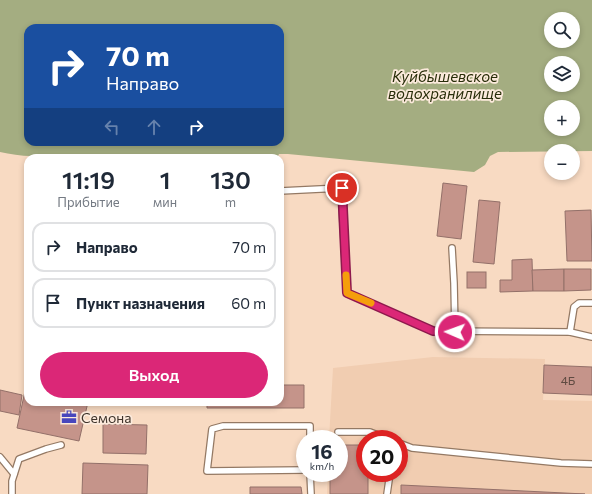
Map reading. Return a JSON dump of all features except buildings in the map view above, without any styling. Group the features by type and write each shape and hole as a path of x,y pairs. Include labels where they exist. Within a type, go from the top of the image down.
{"lane":[{"path":"284,191 342,188 347,293 433,331 570,332 592,337"},
{"path":"452,248 455,332"},
{"path":"570,332 574,307 579,303 592,303"},
{"path":"296,470 207,471 212,429 223,426 310,426 310,430"},
{"path":"12,494 12,481 20,459 61,445"},
{"path":"408,446 561,463 592,464"},
{"path":"0,457 14,474"},
{"path":"310,482 311,494"},
{"path":"387,494 389,482"}],"shaded area":[{"path":"433,357 545,359 543,400 592,401 592,494 327,494 328,482 348,482 348,430 330,430 333,368"}],"water":[{"name":"Куйбышевское водохранилище","path":"0,0 592,0 592,151 580,151 580,144 544,144 544,152 498,152 490,156 485,165 474,172 288,154 24,154 24,156 0,152"}],"slow traffic":[{"path":"346,275 347,293 371,303"}],"place":[{"name":"Семона","path":"69,417"}],"route":[{"path":"342,188 347,293 433,331 455,332"}]}
